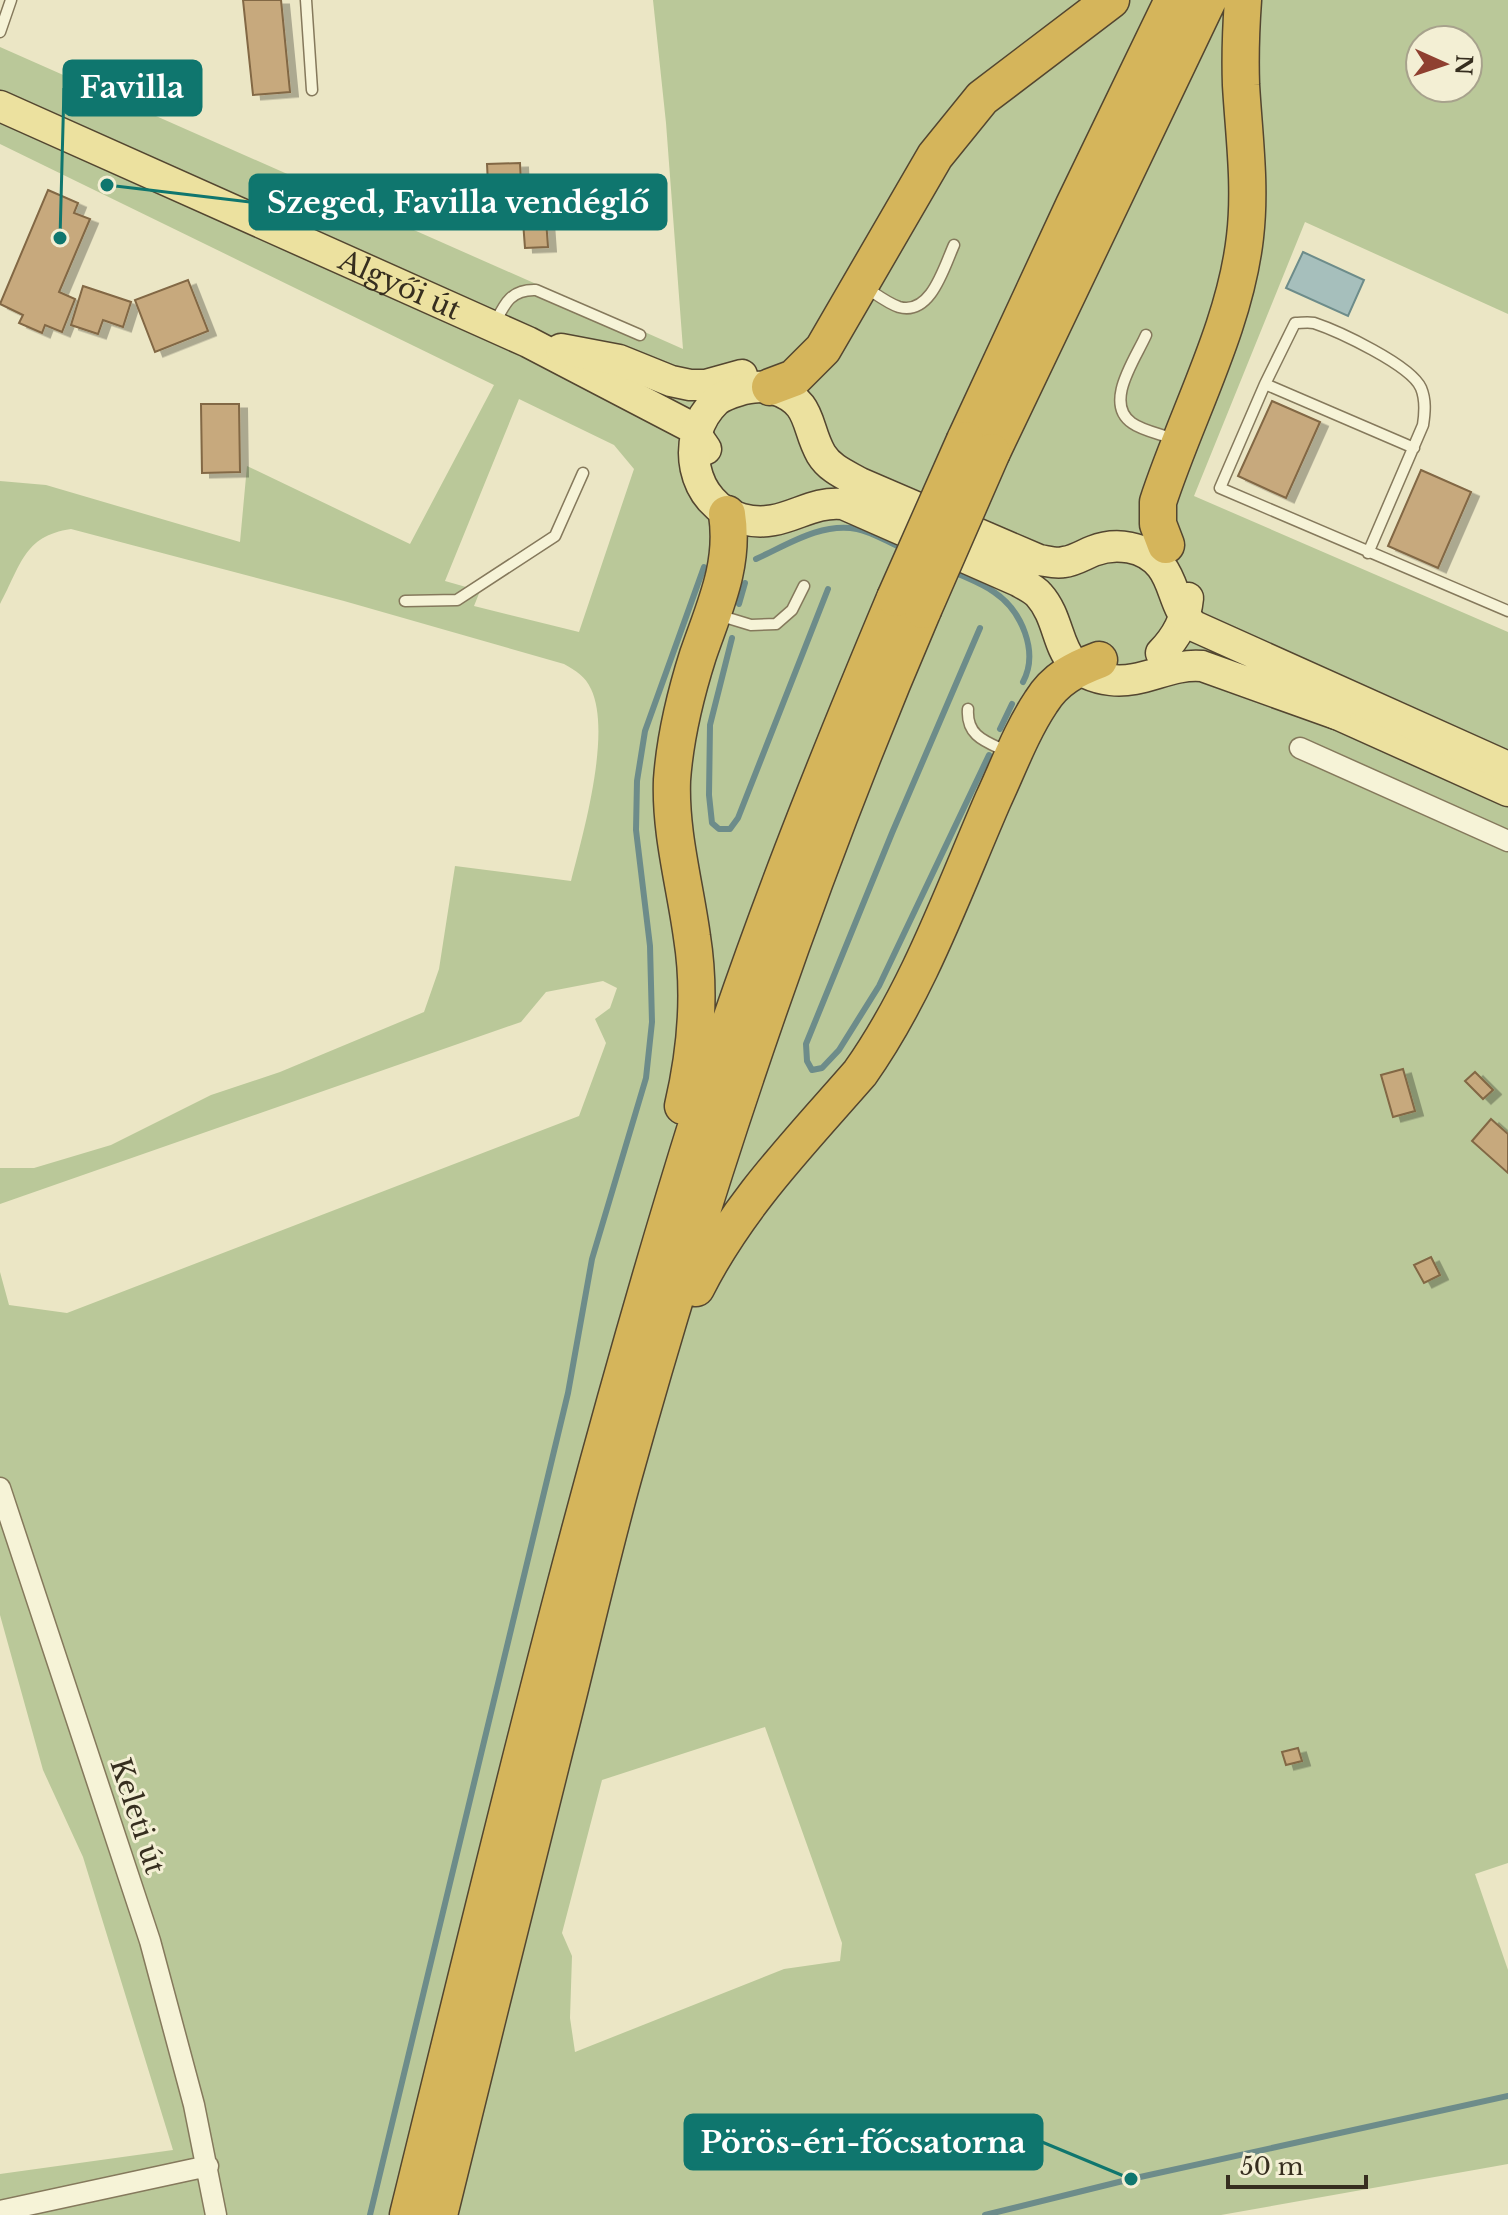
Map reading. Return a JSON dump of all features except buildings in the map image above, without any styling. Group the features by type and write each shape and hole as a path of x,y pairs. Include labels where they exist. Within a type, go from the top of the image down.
{"highway":[{"path":"782,382 823,349 935,156 972,109 1002,82 1111,0"},
{"path":"408,2215 513,1784 596,1468 701,1110 775,896 833,745 909,604 979,446 1074,205 1173,0"},
{"path":"979,446 1208,0"},
{"path":"1166,545 1158,524 1158,502 1233,293 1246,236 1248,199 1241,37 1243,0"},
{"path":"658,1250 689,1080 698,987 693,938 673,823 672,781 678,727 728,563 730,533 727,514"},
{"path":"439,2215 622,1481 737,1098 810,889 874,723 909,604"},
{"path":"622,1481 655,1413 696,1288 721,1239 876,1050 919,966 1041,701 1060,680 1088,664"}],"main road":[{"name":"Algyői út","path":"0,106 528,342"},
{"path":"528,342 619,360 671,381 690,385 706,385 755,371 777,373 808,416 821,454 832,468 1039,560 1063,562 1113,546 1136,549 1163,568 1194,626 1253,654 1340,704 1508,791"},
{"path":"528,342 615,371 677,397 696,401 716,401 742,390 782,382 812,393 845,459 870,474 1029,542 1051,547 1114,529 1142,532 1166,545 1182,570 1186,610 1170,645 1168,660"},
{"path":"528,342 606,395 686,439 695,440"},
{"path":"716,401 695,440 696,477 727,514 758,522 783,520 832,503 843,504 1037,592 1051,616 1057,638 1088,664 1097,677 1121,681 1140,678 1168,660 1202,666 1340,704 1508,767"},
{"path":"695,440 720,487 732,498 748,505 780,503 813,489 840,490 1041,579 1053,587 1063,600 1074,634 1090,654 1088,664"}],"street":[{"path":"1300,748 1508,841"},
{"name":"Keleti út","path":"0,1488 150,1941 176,2030 208,2166 216,2215"},
{"path":"0,2211 208,2166"}],"lane":[{"path":"0,32 11,0"},
{"path":"306,0 312,90"},
{"path":"860,284 896,306 916,307 928,297 954,245"},
{"name":"Algyői út","path":"493,327 512,295 524,290 536,290 640,335"},
{"path":"1368,553 1423,425 1426,406 1420,386 1409,372 1386,357 1312,323 1295,323 1220,488 1368,553 1508,611"},
{"path":"1146,335 1122,388 1120,407 1125,418 1137,426 1180,441"},
{"path":"1265,384 1414,448"},
{"path":"405,601 457,600 555,536 583,473"},
{"path":"712,613 751,625 776,624 792,610 804,586"},
{"path":"968,709 972,732 1014,755"}],"green space":[{"path":"653,0 1508,0 1508,314 1305,222 1194,496 1508,632 1508,1863 1475,1874 1508,1970 1508,2164 1221,2215 0,2215 0,2174 173,2150 83,1857 43,1770 0,1615 0,1272 9,1305 67,1313 579,1116 606,1043 595,1019 610,1008 617,988 603,981 546,992 521,1022 0,1204 0,1168 34,1168 111,1145 211,1095 280,1072 424,1012 439,969 455,866 571,881 593,784 598,731 597,708 591,689 583,677 564,664 344,601 71,529 43,538 33,546 19,565 0,604 0,481 46,485 240,542 247,466 410,544 494,385 0,144 0,47 683,349 666,123","holes":["519,399 614,445 634,469 579,632 474,606 480,591 445,581","765,1727 842,1943 840,1961 784,1969 575,2052 570,2018 572,1956 562,1933 602,1780"]}],"water":[{"path":"1303,252 1364,280 1348,316 1286,288"}],"waterway":[{"path":"756,559 805,536 844,528 869,533 904,549"},
{"path":"370,2215 568,1393 592,1259 646,1078 652,1022 650,946 636,830 637,781 645,731 704,567"},
{"path":"954,572 994,592 1020,621 1029,658 1023,682"},
{"path":"739,604 745,583"},
{"path":"732,638 710,725 709,795 712,823 719,829 730,829 738,818 828,589"},
{"path":"980,628 806,1044 807,1061 812,1070 822,1068 839,1050 879,986 989,755"},
{"path":"1000,729 1012,704"},
{"path":"985,2215 1131,2179 1508,2096"}],"place":[{"name":"Szeged, Favilla vendéglő","path":"107,185"},
{"name":"Favilla","path":"60,238"},
{"name":"Pörös-éri-főcsatorna","path":"1131,2179"}]}
